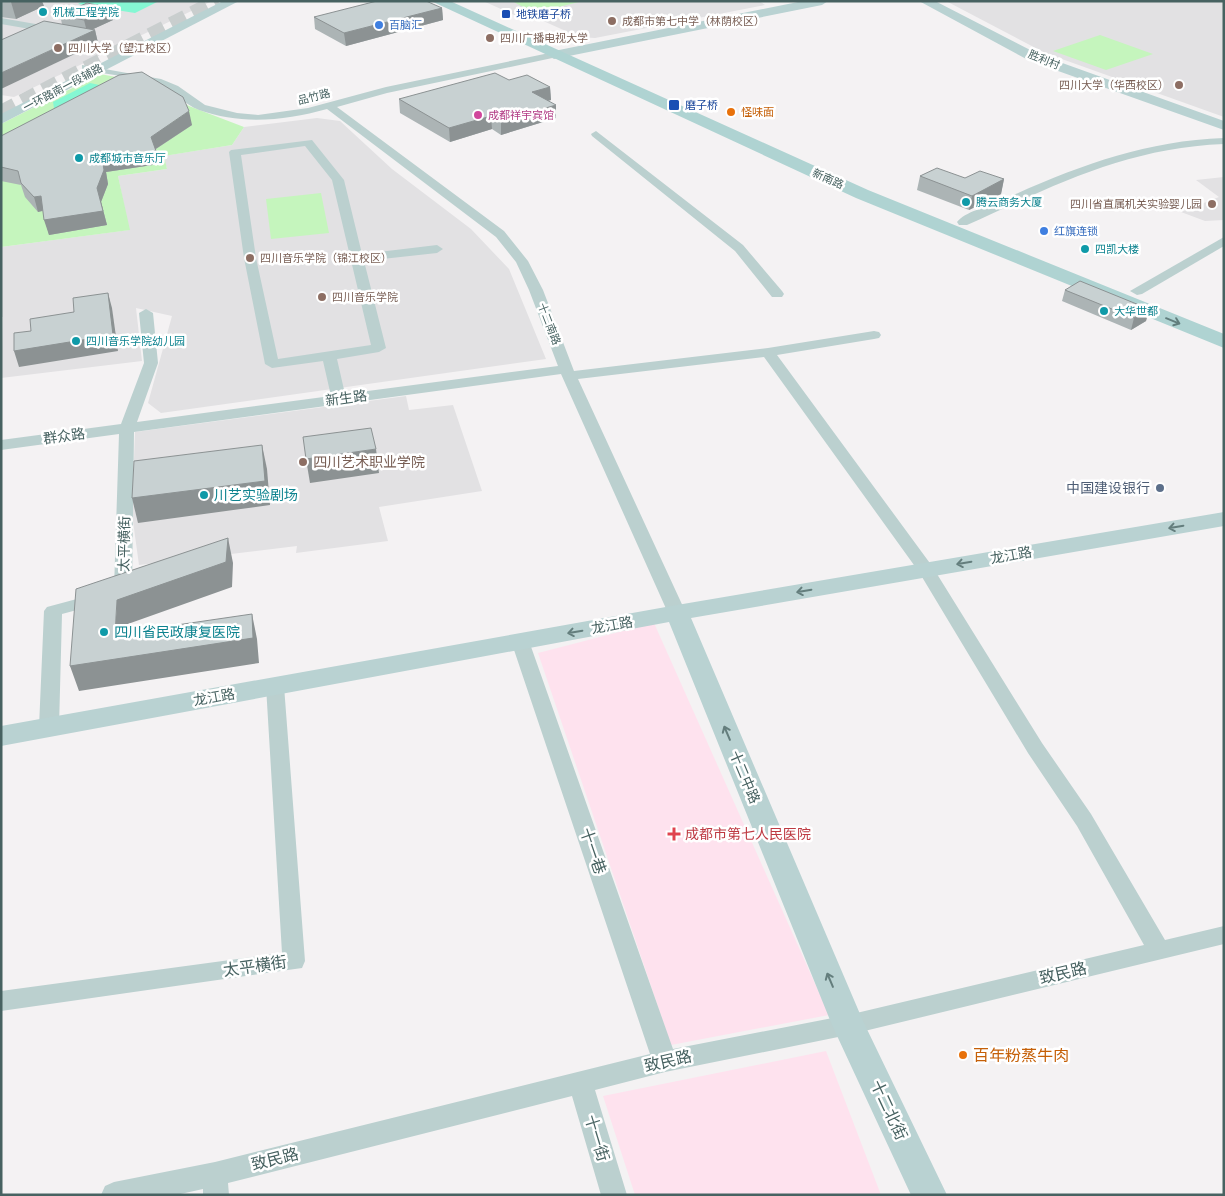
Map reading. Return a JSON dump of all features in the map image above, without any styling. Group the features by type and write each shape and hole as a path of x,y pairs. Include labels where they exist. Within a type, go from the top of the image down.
{"main road":[{"path":"424,1 466,21 516,32"},
{"name":"新南路","path":"438,1 516,32"},
{"name":"新南路","path":"453,1 862,194 1224,342"},
{"path":"463,1 516,32"},
{"name":"新南路","path":"562,53 881,188 1224,326"}],"street":[{"name":"一环路南一段辅路","path":"1,108 216,1"},
{"name":"一环路南一段辅路","path":"1,120 233,1"},
{"path":"562,53 822,1"},
{"name":"胜利村","path":"926,1 1035,58 1224,126"},
{"path":"1,21 60,32"},
{"name":"品竹路","path":"84,67 158,81 174,88 201,107 237,116 273,118 329,106 438,78 562,53"},
{"name":"十二南路","path":"329,106 500,234 522,261 568,373 677,613"},
{"path":"596,134 739,248 777,294"},
{"path":"964,222 1105,161 1146,150 1186,143 1224,141"},
{"path":"308,142 338,180 357,258 379,348 272,364 250,258 235,152 308,142"},
{"path":"1137,291 1224,240"},
{"path":"357,258 437,249"},
{"path":"126,428 151,363 146,313"},
{"name":"新生路","path":"126,428 339,399 768,352 874,335"},
{"path":"768,352 926,570 1035,748 1084,820 1159,950"},
{"path":"329,356 339,399"},
{"name":"群众路","path":"1,445 126,428"},
{"name":"太平横街","path":"49,727 53,610 123,592 126,428"},
{"name":"龙江路","path":"1,736 677,613 1224,519"},
{"name":"十二中路","path":"677,613 848,1024"},
{"name":"十一巷","path":"520,641 665,1061"},
{"name":"太平横街","path":"1,1001 294,961 275,686"},
{"name":"致民路","path":"114,1195 216,1184 580,1082 665,1061 848,1024 1224,935"},
{"name":"十二北街","path":"848,1024 929,1195"},
{"name":"十一街","path":"580,1082 614,1195"}],"shaded area":[{"name":"四川大学（望江校区）","path":"1,1 212,1 14,97 1,95"},
{"path":"84,1 159,1 135,13 78,4"},
{"name":"成都市第七中学（林荫校区）","path":"483,1 759,1 765,5 595,38 579,37 530,15 521,18"},
{"path":"512,1 583,1 534,13"},
{"name":"四川大学（华西校区）","path":"946,1 1224,1 1224,117 1045,53"},
{"path":"1100,35 1153,54 1106,70 1053,51"},
{"path":"100,74 153,84 189,106 244,127 232,145 164,156 167,169 118,176 130,230 1,247 1,124"},
{"path":"90,83 118,89 56,120 53,102"},
{"name":"四川音乐学院（锦江校区）","path":"317,118 340,121 392,169 471,229 509,269 546,359 161,413 148,403 172,316 136,308 142,361 1,378 3,317 1,317 1,247 129,230 118,176 167,169 163,156 232,145 244,127"},
{"name":"四川省直属机关实验婴儿园","path":"1224,177 1224,220 1205,221 1181,212 1219,197 1196,180"},
{"path":"321,193 329,233 271,239 266,199"},
{"name":"四川艺术职业学院","path":"406,396 409,410 453,405 482,491 379,507 388,541 296,553 297,546 139,565 132,514 135,432"},
{"name":"成都市第七人民医院","path":"654,623 829,1015 671,1045 538,653"},
{"path":"826,1051 881,1195 635,1195 603,1096"}],"building":[{"path":"377,1 426,1 442,8 344,33 314,17"},
{"path":"87,3 111,8 84,20 60,15"},
{"path":"44,21 95,30 1,73 1,40"},
{"name":"成都城市音乐厅","path":"142,72 183,97 189,111 151,137 156,151 102,158 104,170 97,188 103,211 44,220 41,196 34,197 21,183 18,171 1,167 1,136 119,75"},
{"name":"成都祥宇宾馆","path":"495,73 509,80 527,75 550,87 532,92 556,105 501,121 491,116 449,128 399,99"},
{"path":"937,168 965,178 980,171 1004,179 972,196 920,176"},
{"path":"1080,281 1149,309 1134,318 1065,290"},
{"path":"108,293 113,335 14,351 14,333 31,331 30,319 74,312 73,298"},
{"path":"371,428 376,449 306,459 303,437"},
{"path":"262,445 265,481 132,498 134,461"},
{"path":"228,538 226,562 117,600 115,634 252,614 253,638 70,666 76,589"}],"tunnel":[{"path":"1,113 218,1"}],"place":[{"name":"机械工程学院","path":"43,12"},
{"name":"地铁磨子桥","path":"506,14"},
{"name":"成都市第七中学（林荫校区）","path":"612,21"},
{"name":"百脑汇","path":"379,25"},
{"name":"四川广播电视大学","path":"490,38"},
{"name":"四川大学（望江校区）","path":"58,48"},
{"name":"四川大学（华西校区）","path":"1179,85"},
{"name":"磨子桥","path":"674,105"},
{"name":"怪味面","path":"731,112"},
{"name":"成都祥宇宾馆","path":"478,115"},
{"name":"成都城市音乐厅","path":"79,158"},
{"name":"腾云商务大厦","path":"966,202"},
{"name":"四川省直属机关实验婴儿园","path":"1212,204"},
{"name":"红旗连锁","path":"1044,231"},
{"name":"四凯大楼","path":"1085,249"},
{"name":"四川音乐学院（锦江校区）","path":"250,258"},
{"name":"四川音乐学院","path":"322,297"},
{"name":"大华世都","path":"1104,311"},
{"name":"四川音乐学院幼儿园","path":"76,341"},
{"name":"四川艺术职业学院","path":"303,462"},
{"name":"中国建设银行","path":"1160,488"},
{"name":"川艺实验剧场","path":"204,495"},
{"name":"四川省民政康复医院","path":"104,632"},
{"name":"成都市第七人民医院","path":"674,834"},
{"name":"百年粉蒸牛肉","path":"963,1055"}]}
